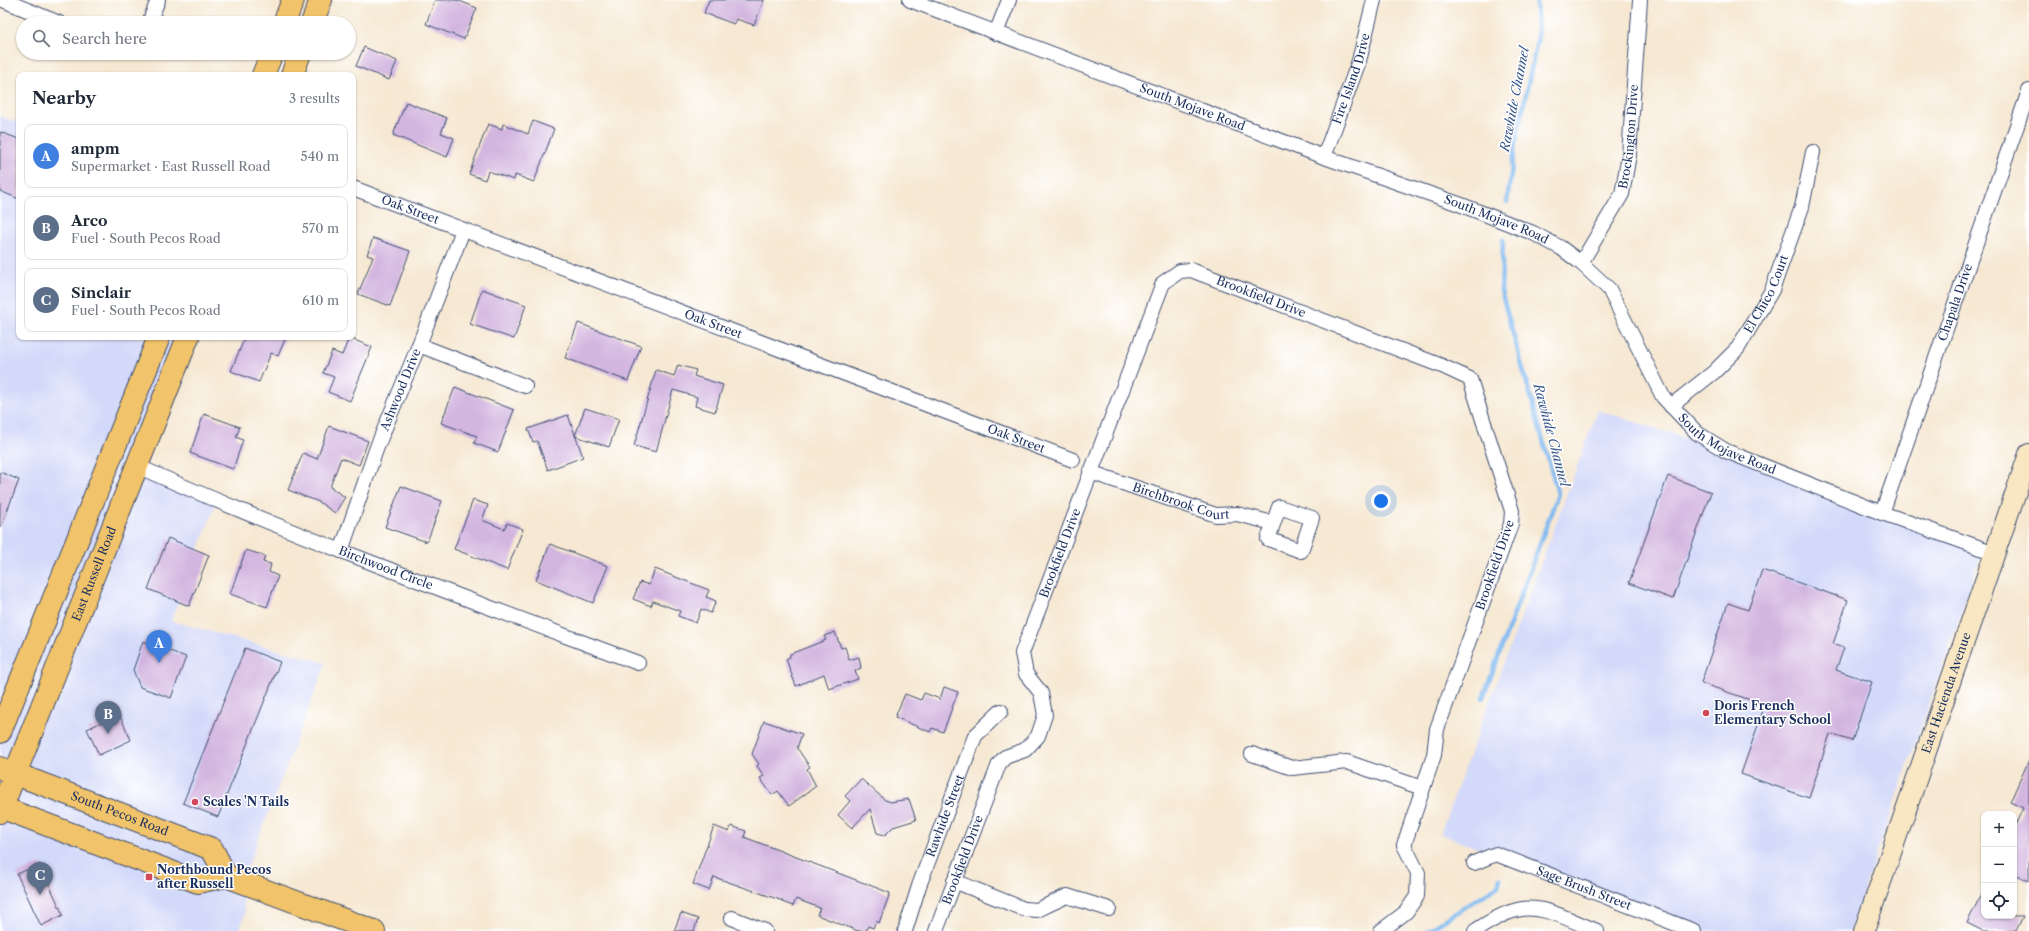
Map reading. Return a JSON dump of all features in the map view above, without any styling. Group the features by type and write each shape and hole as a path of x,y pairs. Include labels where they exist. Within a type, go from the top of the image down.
{"main road":[{"path":"287,16 293,0"},
{"path":"315,16 321,0"},
{"path":"264,72 269,60"},
{"path":"293,72 297,60"},
{"path":"0,732 158,340"},
{"name":"East Russell Road","path":"1,809 8,770 137,466 187,340"},
{"name":"East Hacienda Avenue","path":"1864,931 2029,454"},
{"name":"South Pecos Road","path":"8,770 212,849 226,876"},
{"path":"1,809 198,882 226,876 374,931"}],"street":[{"path":"4,0 42,16"},
{"path":"152,16 158,0"},
{"name":"South Mojave Road","path":"910,0 1324,157 1459,204 1533,233 1561,248 1581,262 1608,289 1664,397 1697,433 1726,451 1882,513 1995,553"},
{"path":"996,33 1009,0"},
{"name":"Fire Island Drive","path":"1324,157 1359,61 1374,0"},
{"name":"Brockington Drive","path":"1581,262 1622,194 1630,155 1640,0"},
{"name":"Chapala Drive","path":"1882,513 2029,91"},
{"name":"El Chico Court","path":"1671,406 1714,372 1738,348 1772,290 1802,207 1813,152"},
{"name":"Oak Street","path":"356,189 1073,460"},
{"name":"Ashwood Drive","path":"341,551 377,447 419,345 463,230"},
{"name":"Brookfield Drive","path":"936,931 999,764 1005,757 1024,750 1038,736 1045,716 1041,693 1026,674 1022,653 1163,283 1180,271 1191,270 1442,366 1470,379 1512,511 1512,524 1437,729 1434,755 1404,845 1418,873 1417,896 1406,912 1381,931"},
{"path":"419,345 525,386"},
{"name":"Birchwood Circle","path":"137,466 217,501 341,551 638,662"},
{"name":"Birchbrook Court","path":"1090,472 1216,515 1237,514 1273,523"},
{"name":"Rawhide Street","path":"905,931 919,886 975,736 1001,711"},
{"path":"1252,754 1292,768 1347,762 1422,788"},
{"name":"Sage Brush Street","path":"1474,863 1496,854 1694,931"},
{"path":"954,881 1024,908 1037,910 1067,896 1108,908"},
{"path":"1475,931 1517,910 1542,909 1597,931"},
{"path":"732,918 766,931"}],"shaded area":[{"path":"0,116 16,122 16,340 187,340 137,466 217,501 171,621 326,663 242,882 245,915 239,931 0,931"},
{"name":"Doris French Elementary School","path":"1598,410 1726,451 1982,552 1850,931 1695,931 1440,834"}],"building":[{"path":"435,0 457,0 477,8 464,39 426,24"},
{"path":"709,0 764,0 754,25 736,19 734,24 704,13"},
{"path":"364,47 397,61 389,80 356,66"},
{"path":"406,102 447,118 441,133 454,138 447,157 393,135"},
{"path":"533,121 554,129 534,182 515,175 514,180 488,171 485,180 469,174 488,124 502,129 503,124 528,134"},
{"path":"0,132 16,138 16,198 0,191"},
{"path":"373,238 410,251 390,306 358,294 373,257 367,255"},
{"path":"482,289 526,305 514,339 470,324"},
{"path":"578,323 641,346 628,381 565,358"},
{"path":"244,340 285,340 278,356 271,353 259,382 231,371"},
{"path":"348,340 354,340 372,347 350,401 328,392 334,377 323,373 332,351 342,355"},
{"path":"678,365 696,370 694,376 723,385 715,412 695,406 697,397 673,390 656,452 634,446 656,370 674,376"},
{"path":"455,387 514,410 498,452 474,443 477,436 441,423"},
{"path":"585,408 619,419 609,447 575,436"},
{"path":"204,414 240,427 236,437 243,440 233,469 190,453"},
{"path":"568,415 583,457 548,470 537,441 533,442 528,429"},
{"path":"329,426 368,441 359,465 341,458 330,487 345,497 335,513 319,502 288,490 303,453 317,459"},
{"path":"0,472 19,480 1,527 0,526"},
{"path":"1668,476 1711,492 1673,599 1629,583"},
{"path":"401,486 442,501 427,542 385,527"},
{"path":"473,500 488,505 482,520 504,529 507,523 523,529 507,570 454,549"},
{"path":"168,538 209,555 189,606 148,589"},
{"path":"550,544 608,566 593,603 536,580"},
{"path":"246,550 265,556 263,562 271,564 269,572 278,576 267,607 230,594"},
{"path":"655,569 709,590 706,597 716,601 711,613 701,609 696,623 678,616 680,611 653,601 651,606 633,599 640,582 649,585"},
{"path":"1762,570 1848,600 1833,644 1844,648 1836,670 1872,682 1852,741 1830,734 1809,798 1741,774 1765,705 1701,683 1728,603 1748,610"},
{"path":"835,632 841,648 845,647 849,660 859,657 861,668 855,671 858,679 829,689 824,674 796,686 786,659 790,657 790,654 826,640 824,636"},
{"path":"143,641 186,657 171,698 140,687 133,670"},
{"path":"245,648 280,662 218,817 183,803"},
{"path":"944,687 958,692 943,732 932,728 930,732 895,717 905,694 921,700 924,693 940,699"},
{"path":"119,714 131,740 99,755 87,729"},
{"path":"764,721 802,734 797,748 810,767 807,769 816,786 789,806 778,791 772,795 760,778 764,776 757,766 759,764 752,754"},
{"path":"2029,760 2029,881 2017,875 2017,821 2023,808 2010,802"},
{"path":"861,779 885,800 891,802 909,799 916,820 893,827 885,835 877,833 870,809 852,828 838,815 850,801 845,796"},
{"path":"714,826 729,832 731,826 746,831 744,837 890,893 879,923 876,921 873,928 868,926 866,931 858,931 817,915 820,908 796,899 793,906 782,902 783,901 714,877 709,890 693,884"},
{"path":"40,864 63,915 41,926 17,874"},
{"path":"1981,895 1981,919 2017,919 2017,916 2023,916 2016,931 1983,931 1967,923"},
{"path":"681,913 698,919 694,931 674,931"}],"waterway":[{"name":"Rawhide Channel","path":"1507,202 1515,145 1538,37 1536,0"},
{"name":"Rawhide Channel","path":"1483,698 1558,494 1501,291 1503,240"},
{"name":"Rawhide Channel","path":"1427,931 1498,886 1500,878"}],"place":[{"name":"ampm","path":"159,663"},
{"name":"Doris French Elementary School","path":"1706,713"},
{"name":"Arco","path":"108,734"},
{"name":"Scales 'N Tails","path":"195,802"},
{"name":"Northbound Pecos after Russell","path":"149,877"},
{"name":"Sinclair","path":"40,895"}]}
